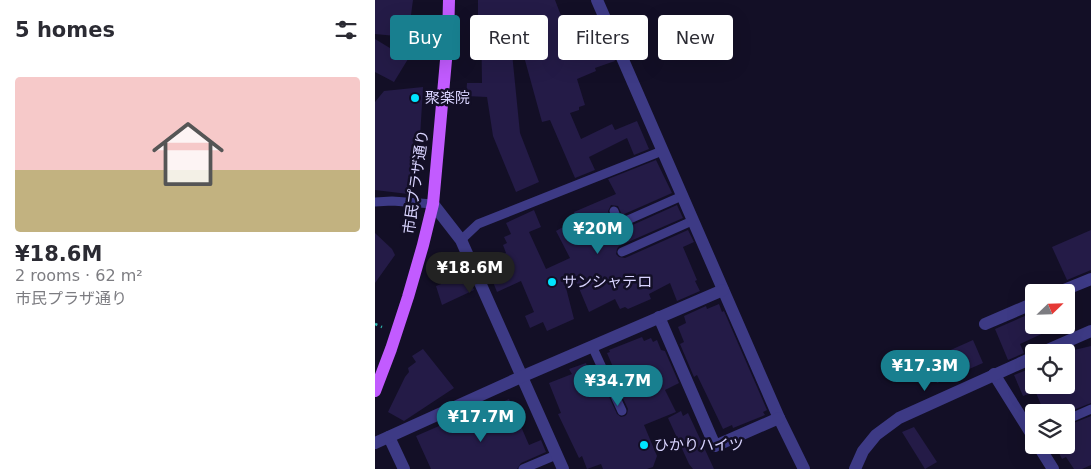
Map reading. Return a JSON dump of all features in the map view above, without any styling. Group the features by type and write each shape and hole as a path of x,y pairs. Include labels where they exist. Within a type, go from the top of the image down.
{"main road":[{"name":"市民プラザ通り","path":"375,391 391,349 410,288 433,204 441,126 449,0"}],"street":[{"path":"597,0 681,196 779,418 804,469"},
{"path":"433,204 461,240 563,469"},
{"path":"1075,286 1091,279"},
{"path":"375,443 521,376 723,290"},
{"path":"985,324 1025,307"},
{"path":"659,317 715,446 779,418"},
{"path":"1061,344 1091,331"},
{"path":"855,469 863,451 876,435 899,418 1025,361"},
{"path":"994,374 1025,424"},
{"path":"389,437 403,469"},
{"path":"1044,454 1053,469"}],"lane":[{"path":"461,240 478,224 662,151"},
{"path":"605,230 681,196"},
{"path":"375,202 392,201 433,204"},
{"path":"614,211 619,224"},
{"path":"622,252 693,220"},
{"path":"592,346 622,411"},
{"path":"1075,416 1091,409"},
{"path":"523,469 556,454"}],"path":[{"path":"375,324 381,327"}],"building":[{"path":"375,0 413,0 411,15 390,15 390,35 375,34"},
{"path":"478,0 555,0 561,15 558,15 558,60 615,61 595,68 596,71 577,79 585,105 579,107 579,110 570,113 581,139 612,124 615,130 637,121 649,149 634,155 627,138 589,157 595,170 575,178 550,120 542,122 525,60 548,60 548,15 478,15"},
{"path":"375,39 390,48 390,60 407,60 394,82 375,72"},
{"path":"482,60 513,60 520,133 539,182 516,192 493,136 487,97 466,96 467,83 482,83"},
{"path":"423,87 420,138 414,137 408,194 375,190 375,102 384,91"},
{"path":"656,160 672,193 622,215 618,206 611,205 608,211 611,221 600,226 599,232 602,235 608,236 677,205 683,218 619,246 616,254 619,257 625,258 688,230 694,242 683,247 700,291 677,301 670,283 649,294 651,299 628,309 625,307 620,309 615,299 589,312 576,281 565,284 574,319 547,331 543,322 530,328 525,316 534,312 521,281 497,292 493,282 489,284 481,265 506,253 503,245 507,243 504,237 511,234 506,223 534,210 541,227 529,232 546,269 570,258 556,231 577,219 574,212 616,194 608,179"},
{"path":"1091,230 1091,270 1067,280 1052,247"},
{"path":"375,233 392,249 395,255 375,283"},
{"path":"458,252 474,290 442,305 436,286 444,283 438,269 445,265 443,258"},
{"path":"719,304 722,312 724,311 767,410 763,412 765,415 733,428 732,425 723,429 697,375 694,377 680,344 684,342 678,327 686,323 684,316 706,306 707,309"},
{"path":"1025,316 1025,334 1042,334 1020,344 1024,353 1008,360 995,329"},
{"path":"642,337 644,341 651,338 653,342 657,340 661,350 665,351 679,383 665,390 676,412 644,425 657,456 653,467 647,469 603,469 601,464 587,469 582,456 579,458 558,414 561,413 549,383 572,374 569,369 586,363 591,383 601,379 617,414 621,417 625,416 628,409 612,375 616,374 607,353 610,352 609,350"},
{"path":"973,340 983,363 937,383 926,361"},
{"path":"1091,346 1091,403 1075,409 1075,404 1041,404 1036,394 1075,394 1075,350"},
{"path":"423,349 454,388 404,421 388,412 409,372 408,368 416,362 412,356"},
{"path":"1025,371 1025,394 1028,394 1023,396 1014,375"},
{"path":"509,399 529,445 541,440 546,452 521,463 517,469 431,469 416,436 446,423 450,433 489,416 486,409"},
{"path":"681,411 683,416 688,413 714,469 693,469 689,464 668,418"},
{"path":"1091,416 1091,465 1082,469 1074,469 1066,457 1062,459 1060,454 1075,454 1075,422"},
{"path":"914,427 937,462 925,469 902,432"}],"place":[{"name":"聚楽院","path":"415,98"},
{"name":"サンシャテロ","path":"552,282"},
{"name":"ひかりハイツ","path":"644,445"}]}
